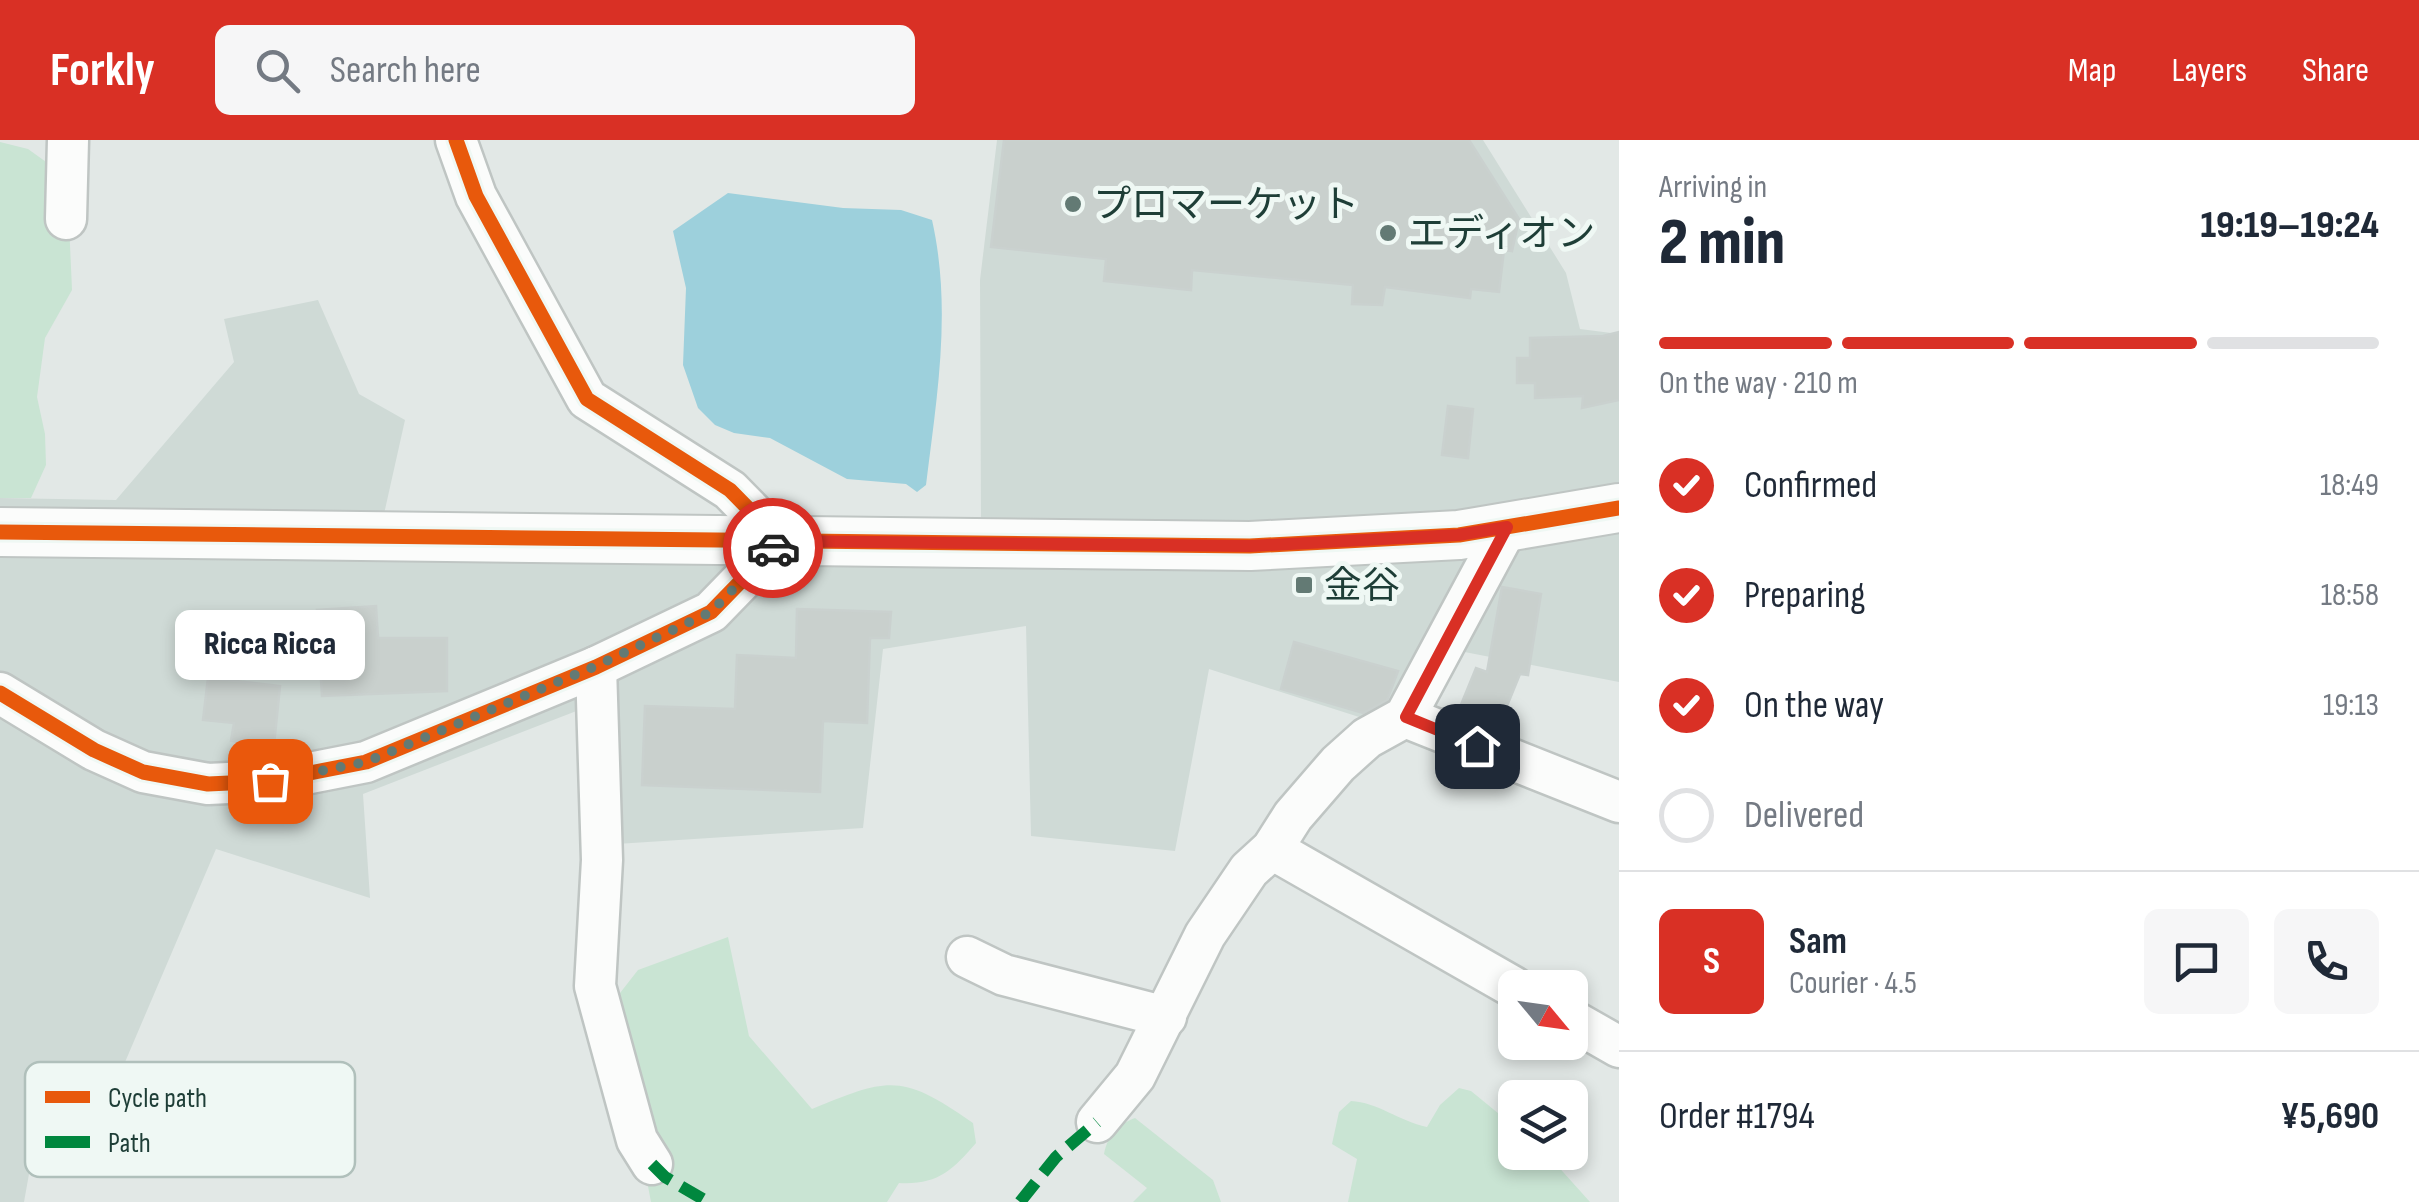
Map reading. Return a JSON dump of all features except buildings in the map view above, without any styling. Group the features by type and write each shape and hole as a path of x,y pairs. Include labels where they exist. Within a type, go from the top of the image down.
{"street":[{"path":"66,219 68,140"},
{"path":"456,140 476,196 587,399 730,490 780,541"},
{"path":"0,532 1250,546 1458,535 1619,508"},
{"path":"1097,1122 1135,1076 1206,935 1230,896 1338,764 1366,738 1406,717 1507,527"},
{"path":"0,693 118,762 169,779 241,784 366,762 596,666 711,612 780,541"},
{"path":"596,666 602,860 594,986 637,1140 652,1164"},
{"path":"1406,717 1619,802"},
{"path":"1272,849 1498,978"},
{"path":"967,956 1004,975 1166,1017"},
{"path":"1588,1029 1619,1047"}],"shaded area":[{"path":"997,140 1483,140 1566,273 1580,329 1619,334 1619,682 1434,646 1381,724 1209,669 1175,851 1031,836 1026,626 883,649 863,828 601,845 579,710 363,794 370,898 216,849 125,1062 25,1062 25,1177 28,1177 24,1202 0,1202 0,498 116,500 234,362 224,319 318,300 359,394 405,420 384,514 981,523 980,280"}],"green space":[{"path":"0,142 28,149 67,177 72,290 45,338 37,397 45,434 46,465 31,498 0,498"},
{"path":"728,937 749,1036 812,1109 878,1086 911,1088 973,1123 976,1143 934,1179 899,1183 887,1202 651,1202 613,1002 638,970"},
{"path":"1459,1088 1471,1091 1498,1113 1498,1170 1561,1170 1590,1202 1348,1202 1357,1159 1332,1144 1339,1112 1351,1101 1361,1102 1427,1127 1440,1105"},
{"path":"1135,1118 1213,1180 1221,1202 1133,1202 1147,1188 1104,1154 1114,1131"}],"water":[{"path":"728,193 843,208 901,210 932,220 941,286 941,352 926,485 917,492 906,484 847,479 770,438 734,433 715,425 698,408 683,365 686,288 673,231"}],"marked path":[{"path":"1020,1202 1056,1157 1097,1122"},
{"path":"652,1164 665,1177 708,1202"}],"cycle path":[{"path":"0,693 94,750 143,772 208,784 269,781 366,762 596,667 711,612 780,541 730,490 587,399 476,196 456,140"},
{"path":"0,532 1250,546 1459,535 1619,508"}],"way so far":[{"path":"270,781 366,762 596,666 711,612 773,548"}],"place":[{"name":"プロマーケット","path":"1073,204"},
{"name":"エディオン","path":"1388,233"},
{"name":"金谷","path":"1304,585"},
{"name":"Ricca Ricca","path":"270,781"}],"route":[{"path":"773,548 780,541 1250,546 1458,535 1507,527 1406,717 1477,746"}]}
